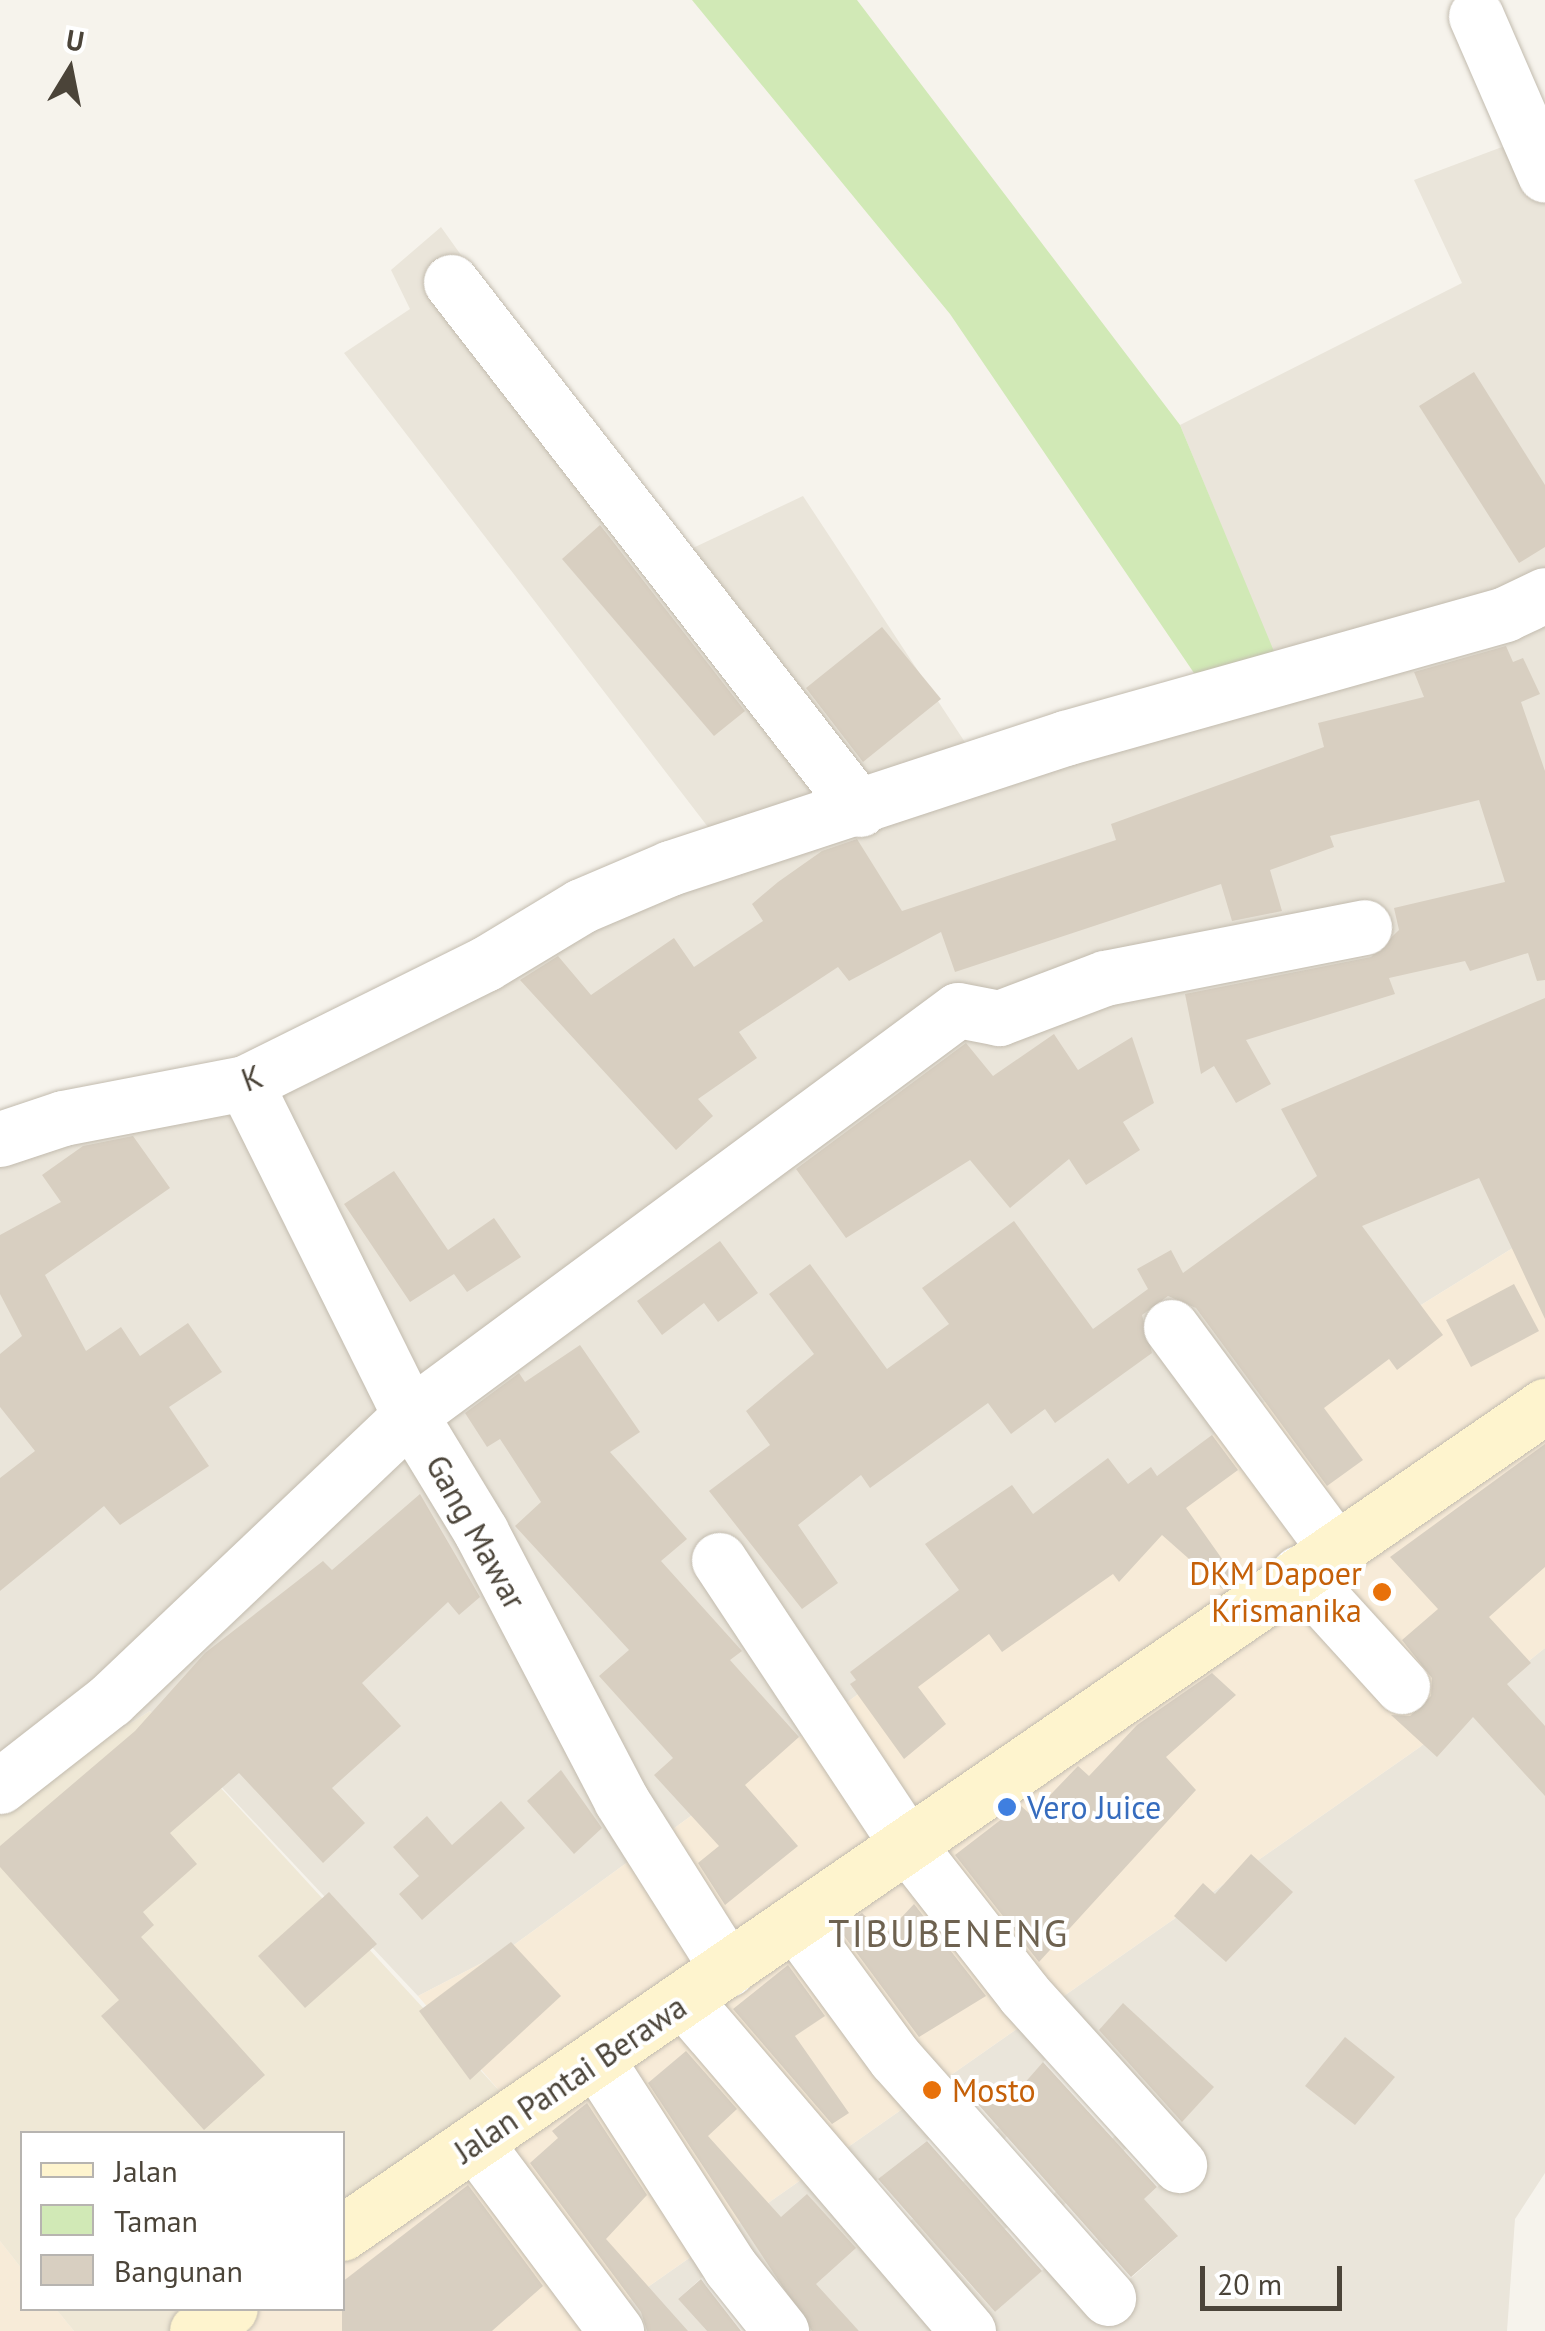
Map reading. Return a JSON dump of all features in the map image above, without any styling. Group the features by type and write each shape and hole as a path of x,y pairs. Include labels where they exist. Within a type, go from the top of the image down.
{"street":[{"path":"1476,16 1545,175"},
{"path":"450,282 860,808"},
{"name":"K","path":"0,1139 63,1118 245,1083 485,964 580,906 670,868 1065,738 1505,614 1545,595"},
{"path":"0,1786 110,1700 410,1415 958,1010 998,1018 1105,978 1364,927"},
{"name":"Gang Mawar","path":"245,1083 410,1415 481,1532 622,1800 728,1969"},
{"path":"1172,1327 1317,1561 1402,1686"},
{"name":"Jalan Pantai Berawa","path":"345,2232 598,2062 907,1844 1545,1406"},
{"path":"719,1560 907,1844 1024,1994 1179,2164"},
{"path":"795,1922 895,2058 1108,2298"},
{"path":"685,2000 968,2331"},
{"path":"598,2062 719,2251 782,2331"},
{"path":"476,2144 616,2331"},
{"path":"197,2331 226,2311"}],"shaded area":[{"path":"1526,138 1545,145 1545,1228 1226,1426 507,1950 418,1996 150,1711 0,1805 0,1164 721,844 344,353 410,309 391,270 441,227 676,556 803,496 980,765 1277,661 1180,425 1462,283 1414,180"},
{"path":"1545,1228 1545,1648 1420,1747 585,2331 196,2331 226,2311 345,2311 345,2229 515,2109 418,1996 507,1950 1226,1426"},
{"path":"1545,1648 1545,2173 1515,2219 1507,2331 859,2331 852,2324 844,2331 756,2331 716,2265 678,2299 707,2331 585,2331 1420,1747","holes":["1053,2051 1130,2119 1093,2160 1016,2093","985,2085 1014,2111 990,2137 962,2112","1025,2117 1079,2167 1047,2201 993,2151","941,2130 975,2173 906,2224 873,2183","1131,2144 1164,2181 1088,2248 1055,2213","1151,2208 1177,2237 1122,2286 1097,2258","1025,2211 1063,2252 995,2312 958,2271"]},
{"path":"150,1711 516,2109 345,2229 345,2131 20,2131 20,2266 0,2241 0,1805"},
{"path":"0,2241 20,2266 20,2311 58,2311 74,2331 0,2331"},
{"path":"58,2311 226,2311 196,2331 74,2331"}],"green space":[{"path":"692,0 857,0 1180,425 1278,661 1194,673 950,314"}],"building":[{"path":"1474,372 1545,485 1545,547 1519,563 1419,406"},
{"path":"600,525 745,711 714,736 562,559"},
{"path":"882,627 941,699 863,762 806,688"},
{"path":"1506,646 1513,662 1523,658 1540,694 1521,702 1545,771 1545,980 1537,981 1528,953 1470,971 1465,961 1389,978 1395,994 1246,1040 1271,1084 1236,1103 1214,1066 1201,1074 1185,994 1371,957 1399,930 1394,908 1505,882 1479,800 1330,836 1334,847 1270,870 1282,911 1232,921 1221,884 955,972 941,932 849,981 838,967 739,1032 757,1058 698,1099 713,1116 676,1150 520,980 558,956 591,995 674,938 694,967 763,921 752,904 778,882 822,851 857,839 902,911 1116,840 1111,824 1324,747 1318,723 1424,697 1414,672"},
{"path":"1545,998 1545,1319 1479,1178 1362,1226 1443,1335 1397,1370 1389,1359 1324,1408 1363,1460 1327,1486 1196,1308 1168,1296 1142,1315 1152,1353 1055,1423 1045,1409 1011,1434 988,1403 870,1488 861,1475 798,1525 838,1583 802,1609 709,1491 770,1445 746,1411 814,1354 769,1294 810,1264 887,1369 949,1324 922,1288 1014,1221 1093,1329 1148,1289 1137,1269 1171,1250 1183,1273 1317,1176 1281,1109"},
{"path":"1054,1034 1078,1070 1132,1037 1154,1103 1123,1122 1140,1150 1086,1185 1069,1159 1010,1208 970,1160 846,1238 796,1169 966,1043 993,1076"},
{"path":"133,1136 170,1188 45,1275 86,1351 121,1327 140,1356 188,1323 222,1372 169,1407 209,1466 120,1525 104,1506 0,1591 0,1478 35,1451 0,1407 0,1354 22,1336 0,1294 0,1235 61,1202 42,1175 83,1146"},
{"path":"394,1171 448,1250 494,1218 521,1257 467,1292 454,1274 410,1302 344,1204"},
{"path":"720,1241 758,1293 718,1322 704,1303 662,1335 637,1301"},
{"path":"1514,1284 1539,1331 1471,1367 1446,1320"},
{"path":"580,1345 640,1432 610,1452 687,1539 661,1561 742,1651 730,1660 799,1737 745,1785 798,1846 725,1905 698,1863 719,1846 654,1775 673,1758 599,1676 629,1650 515,1526 541,1502 500,1439 487,1447 465,1413 519,1373 525,1382"},
{"path":"1212,1435 1238,1470 1186,1508 1237,1580 1223,1589 1162,1535 1119,1582 1113,1574 1002,1652 989,1634 918,1687 946,1724 904,1759 850,1684 856,1680 850,1672 959,1590 925,1544 1012,1485 1033,1514 1108,1458 1128,1484 1151,1467 1157,1476"},
{"path":"1545,1444 1545,1567 1489,1617 1531,1663 1507,1684 1545,1726 1545,1796 1473,1717 1437,1757 1391,1715 1410,1716 1431,1696 1432,1678 1402,1640 1438,1609 1390,1557"},
{"path":"420,1494 480,1597 459,1615 448,1602 362,1683 401,1726 332,1788 365,1823 323,1863 239,1773 170,1833 197,1864 143,1912 154,1925 141,1937 265,2075 204,2130 101,2016 119,2000 0,1867 0,1846 135,1731 205,1653 323,1561 332,1570"},
{"path":"1212,1673 1236,1695 1166,1757 1196,1790 1039,1962 955,1855 1020,1805 1031,1815 1078,1766 1089,1776 1137,1725"},
{"path":"561,1770 602,1828 574,1854 527,1801"},
{"path":"501,1801 525,1828 422,1920 399,1894 419,1876 393,1847 427,1816 452,1845"},
{"path":"1251,1854 1293,1892 1226,1962 1174,1916 1203,1883 1215,1894"},
{"path":"329,1892 377,1944 305,2008 258,1956"},
{"path":"914,1904 986,1996 919,2037 839,1929 862,1913 885,1935"},
{"path":"511,1942 561,1996 470,2080 419,2011"},
{"path":"788,1965 825,2016 795,2036 849,2113 832,2124 733,2009"},
{"path":"1123,2003 1214,2087 1182,2122 1099,2030"},
{"path":"1345,2037 1395,2077 1355,2125 1305,2086"},
{"path":"686,2051 737,2109 708,2136 781,2217 807,2194 856,2248 816,2284 859,2331 812,2331 648,2083"},
{"path":"1043,2062 1157,2187 1144,2199 1178,2236 1131,2277 977,2103 993,2091 1006,2104"},
{"path":"587,2103 647,2195 606,2239 688,2331 647,2331 641,2312 530,2163 558,2138 552,2131"},
{"path":"927,2141 1042,2271 995,2312 878,2179"},
{"path":"468,2185 543,2286 492,2331 342,2331 345,2280"},
{"path":"701,2279 741,2331 707,2331 678,2299"}],"place":[{"name":"DKM Dapoer Krismanika","path":"1382,1592"},
{"name":"Vero Juice","path":"1007,1807"},
{"name":"Mosto","path":"932,2090"}],"district":[{"name":"TIBUBENENG","path":"949,1933"}]}
